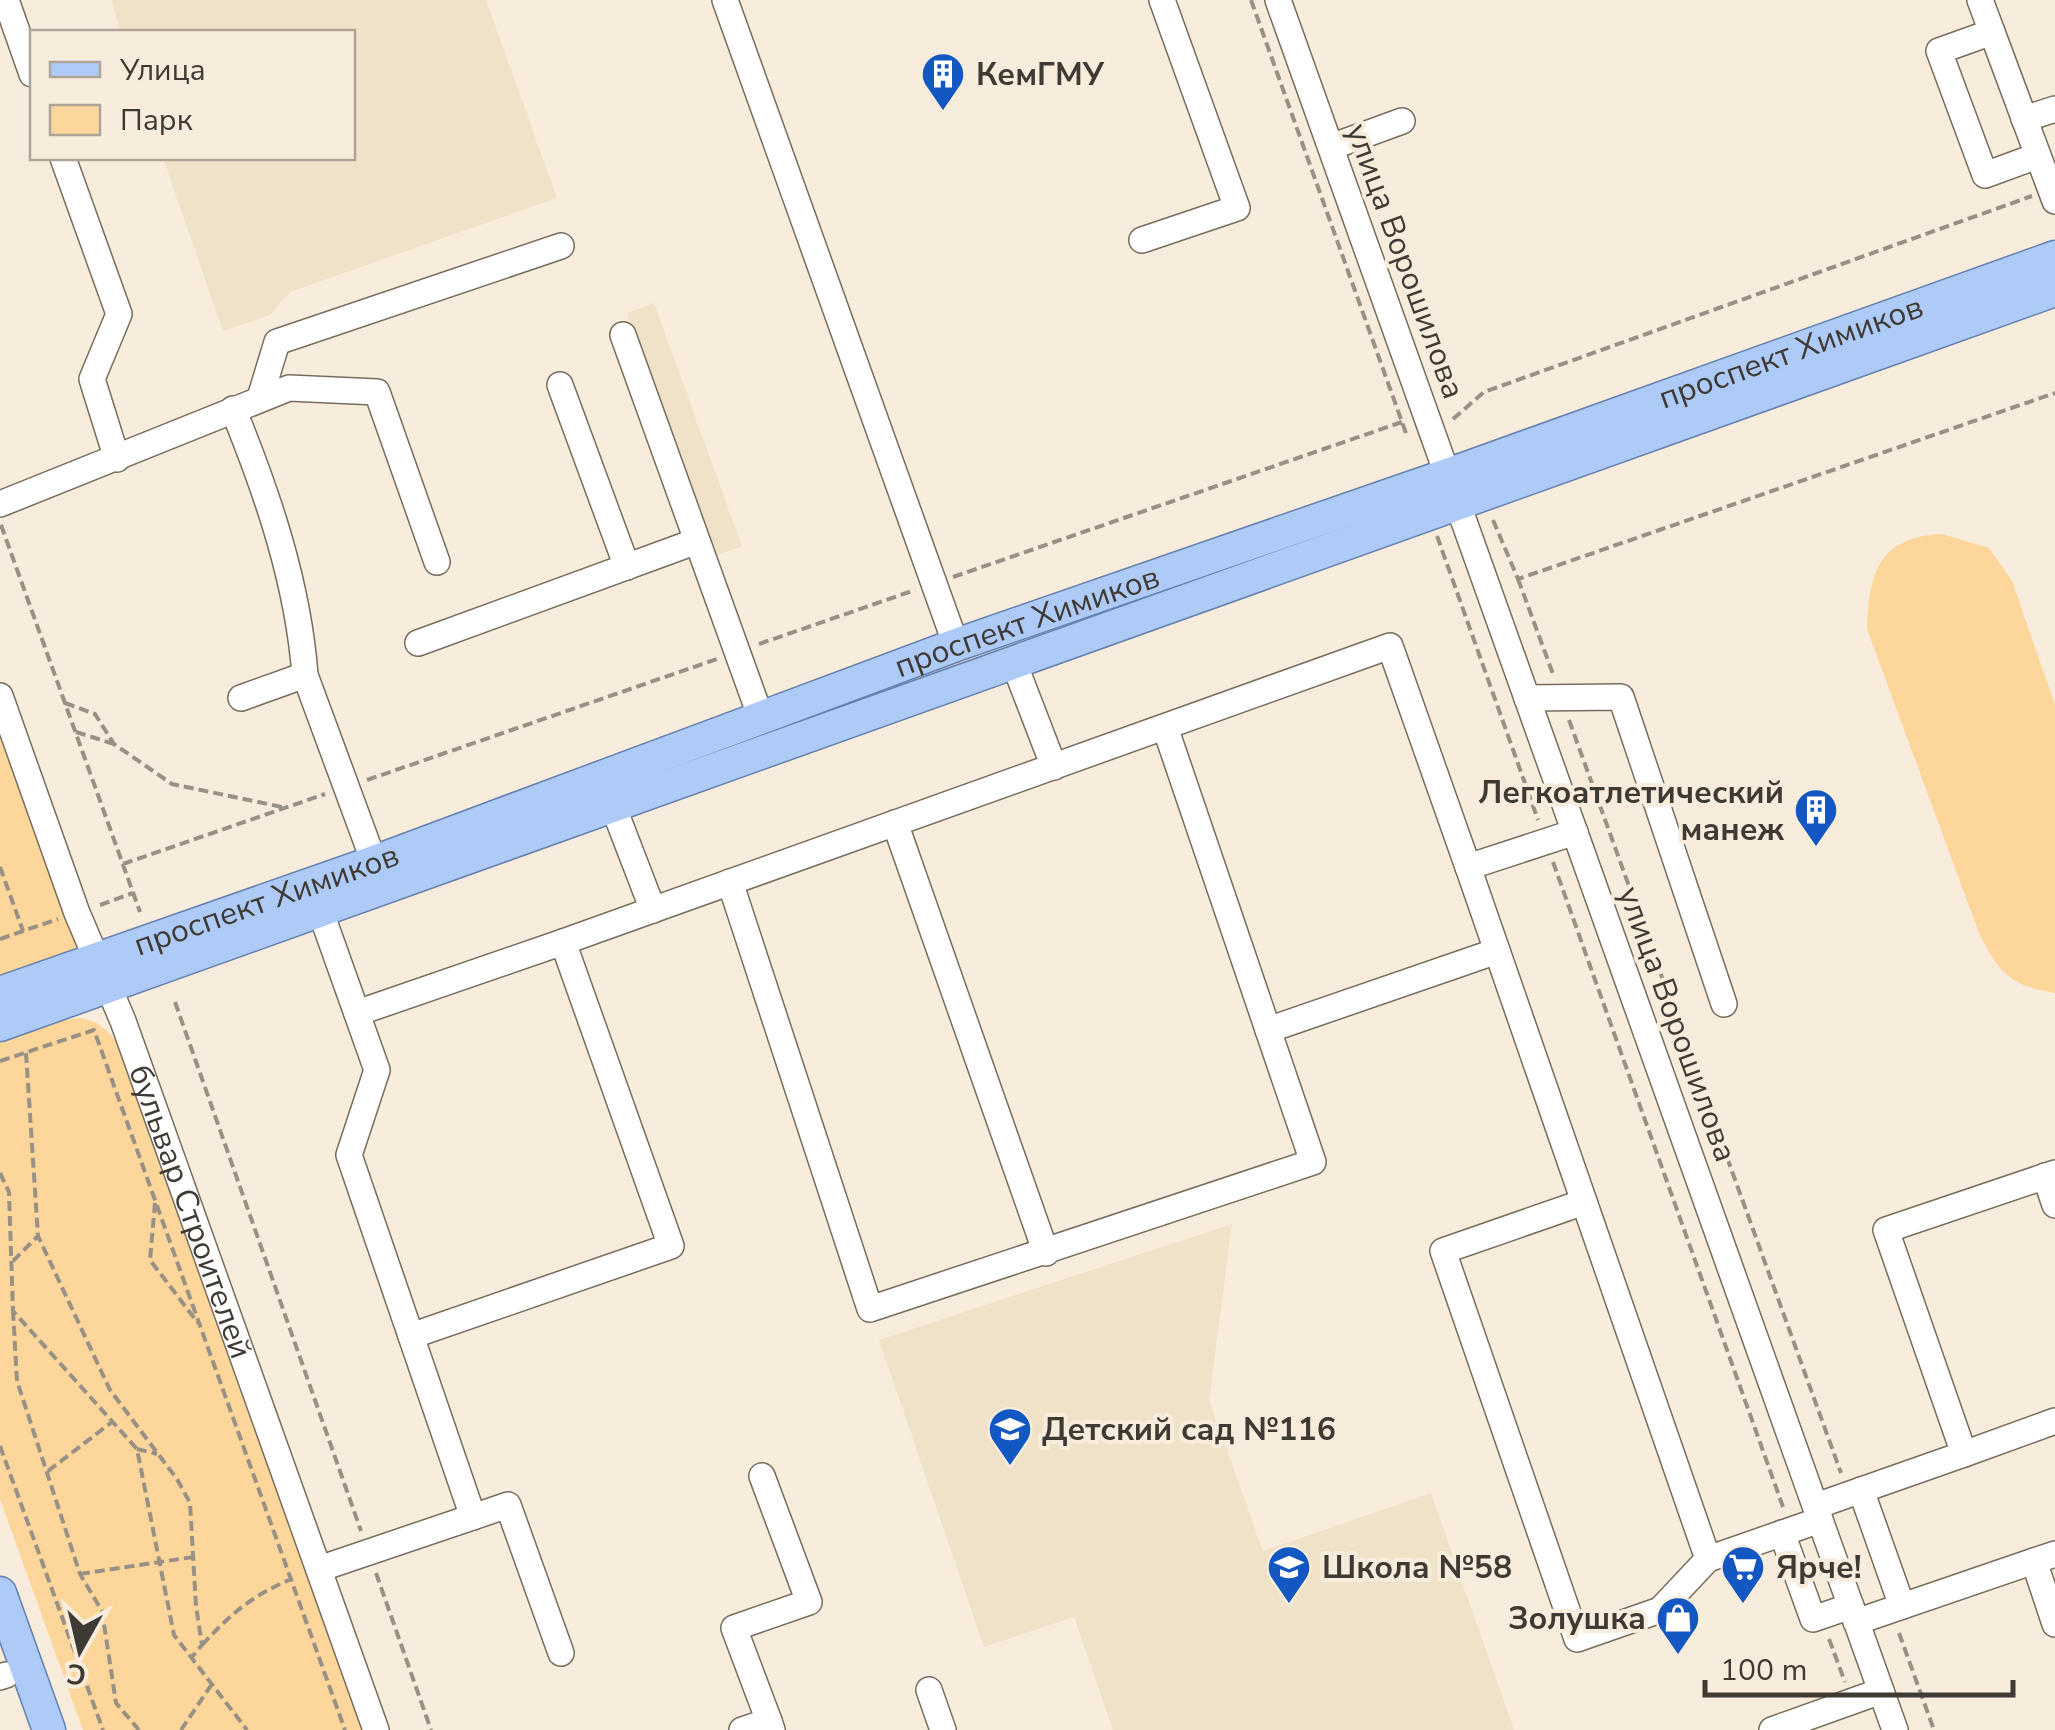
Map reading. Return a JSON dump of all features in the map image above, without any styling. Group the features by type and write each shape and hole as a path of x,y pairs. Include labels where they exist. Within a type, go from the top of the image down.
{"main road":[{"name":"проспект Химиков","path":"0,993 104,972 320,910 1014,663 2055,256"},
{"name":"проспект Химиков","path":"0,1024 104,972 374,862 956,645 1453,489 2055,290"},
{"path":"0,1593 49,1730"},
{"path":"2,1670 26,1730"}],"street":[{"path":"6,0 30,68"},
{"path":"724,0 956,645"},
{"path":"1142,240 1237,208 1162,0"},
{"name":"улица Ворошилова","path":"1278,0 1895,1730"},
{"path":"1980,0 2053,195"},
{"path":"1992,32 1939,51 1986,176 2037,156"},
{"path":"2024,119 2055,110"},
{"path":"1331,147 1402,121"},
{"path":"63,160 118,314 92,379 116,458"},
{"path":"260,398 276,342 560,246"},
{"path":"623,335 761,718"},
{"path":"560,386 627,567"},
{"path":"0,504 289,388 377,392 437,562"},
{"path":"233,409 266,489 301,624 306,676 374,862"},
{"path":"418,643 697,541"},
{"path":"357,1014 1390,646 1708,1559"},
{"path":"1014,663 1054,767"},
{"path":"241,698 306,676"},
{"name":"бульвар Строителей","path":"0,696 78,913 104,972 376,1730"},
{"path":"1527,698 1621,697 1724,1004"},
{"path":"730,882 870,1309 1313,1162 1165,726"},
{"path":"612,806 653,910"},
{"path":"895,823 1046,1253"},
{"path":"1468,867 1575,832"},
{"path":"320,910 378,1070 349,1154 473,1517"},
{"path":"411,1336 671,1246 563,942"},
{"path":"1268,1030 1497,952"},
{"path":"1964,1454 1886,1230 2050,1174 2055,1205"},
{"path":"1584,1202 1443,1251 1577,1639 1660,1610 1708,1559 1786,1531 1855,1493 2055,1421"},
{"path":"742,1730 770,1725 734,1628 809,1602 762,1476"},
{"path":"1855,1493 1896,1608"},
{"path":"319,1570 508,1505 561,1654"},
{"path":"1786,1531 1813,1618 1896,1608 2044,1558 2055,1624"},
{"path":"929,1690 943,1730"},
{"path":"1772,1730 1881,1692"}],"path":[{"path":"1252,0 1407,436"},
{"path":"1453,419 1484,392 2053,195"},
{"path":"1518,580 2055,393"},
{"path":"123,864 1402,422"},
{"path":"1493,520 1855,1493"},
{"path":"0,522 140,912"},
{"path":"1436,532 1786,1531"},
{"path":"65,703 95,714 114,744"},
{"path":"75,732 114,744 172,784 287,808"},
{"path":"0,867 24,932"},
{"path":"175,1002 431,1730"},
{"path":"0,1061 94,1030 345,1730"},
{"path":"26,1053 38,1236 110,1390 178,1479 190,1503 202,1645"},
{"path":"0,1173 10,1192 17,1380 80,1574 102,1611 116,1703 139,1730"},
{"path":"155,1200 150,1260 200,1326"},
{"path":"12,1263 38,1236"},
{"path":"14,1311 137,1449 174,1635 248,1729"},
{"path":"48,1471 112,1422"},
{"path":"0,1446 103,1730"},
{"path":"137,1449 157,1454"},
{"path":"80,1574 193,1557"},
{"path":"192,1657 232,1613 255,1595 291,1580"},
{"path":"1896,1608 1934,1730"},
{"path":"1821,1616 1852,1702"},
{"path":"181,1730 212,1683"}],"shaded area":[{"path":"112,0 486,0 557,198 290,292 270,315 223,331 164,160 355,160 355,30 120,30"},
{"path":"654,303 742,546 715,556 627,313"},
{"path":"1232,1224 1209,1400 1263,1551 1431,1493 1514,1730 1113,1730 1074,1617 984,1647 879,1340"}],"green space":[{"path":"1942,534 1989,548 2012,581 2055,705 2055,993 2027,986 2007,975 1979,933 1867,629 1871,591 1882,561 1904,542"},
{"path":"0,696 99,958 0,993"},
{"path":"80,1018 104,1028 120,1048 363,1730 83,1730 0,1499 0,1043"}],"place":[{"name":"КемГМУ","path":"943,112"},
{"name":"Легкоатлетический манеж","path":"1816,848"},
{"name":"Детский сад №116","path":"1010,1467"},
{"name":"Школа №58","path":"1289,1605"},
{"name":"Ярче!","path":"1743,1605"},
{"name":"Золушка","path":"1678,1656"}]}
